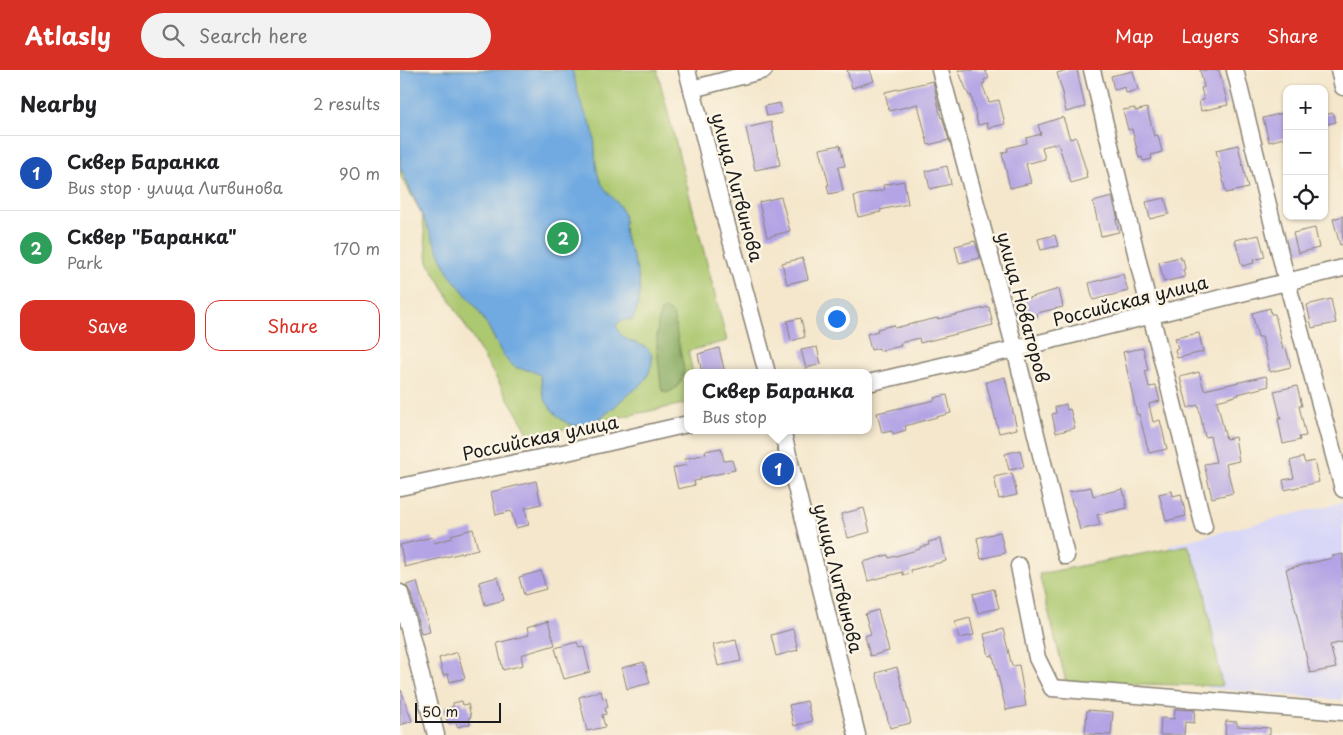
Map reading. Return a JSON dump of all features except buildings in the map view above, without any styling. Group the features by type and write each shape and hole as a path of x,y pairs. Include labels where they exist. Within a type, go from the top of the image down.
{"street":[{"name":"улица Литвинова","path":"687,70 766,369"},
{"path":"692,89 764,70"},
{"name":"улица Новаторов","path":"940,70 1015,349 1066,556"},
{"path":"1092,70 1204,528"},
{"path":"1234,70 1287,282 1343,489"},
{"path":"1339,70 1343,87"},
{"name":"Российская улица","path":"872,382 1015,349 1343,268"},
{"name":"Российская улица","path":"400,487 554,455 684,425"},
{"name":"улица Литвинова","path":"783,434 857,735"},
{"path":"1019,566 1037,658 1052,688 1343,712"},
{"path":"400,593 436,735"}],"shaded area":[{"path":"1343,502 1343,700 1207,688 1169,545"}],"green space":[{"path":"400,70 657,70 727,341 688,351 692,369 684,369 684,404 530,436 428,262 422,214 400,175"},
{"path":"665,309 673,314 684,370 679,384 673,390 666,393 661,387 657,339 661,311"},
{"path":"1188,545 1203,583 1222,686 1066,682 1039,574"}],"water":[{"path":"400,70 572,70 580,100 593,133 598,174 602,184 620,206 625,220 626,238 639,279 638,304 632,320 623,320 616,325 623,337 644,346 652,357 652,362 644,382 597,420 578,426 562,420 549,407 544,397 540,375 517,368 509,363 476,307 449,274 400,167"}],"place":[{"name":"Сквер \"Баранка\"","path":"563,238"},
{"name":"Сквер Баранка","path":"778,469"}]}
